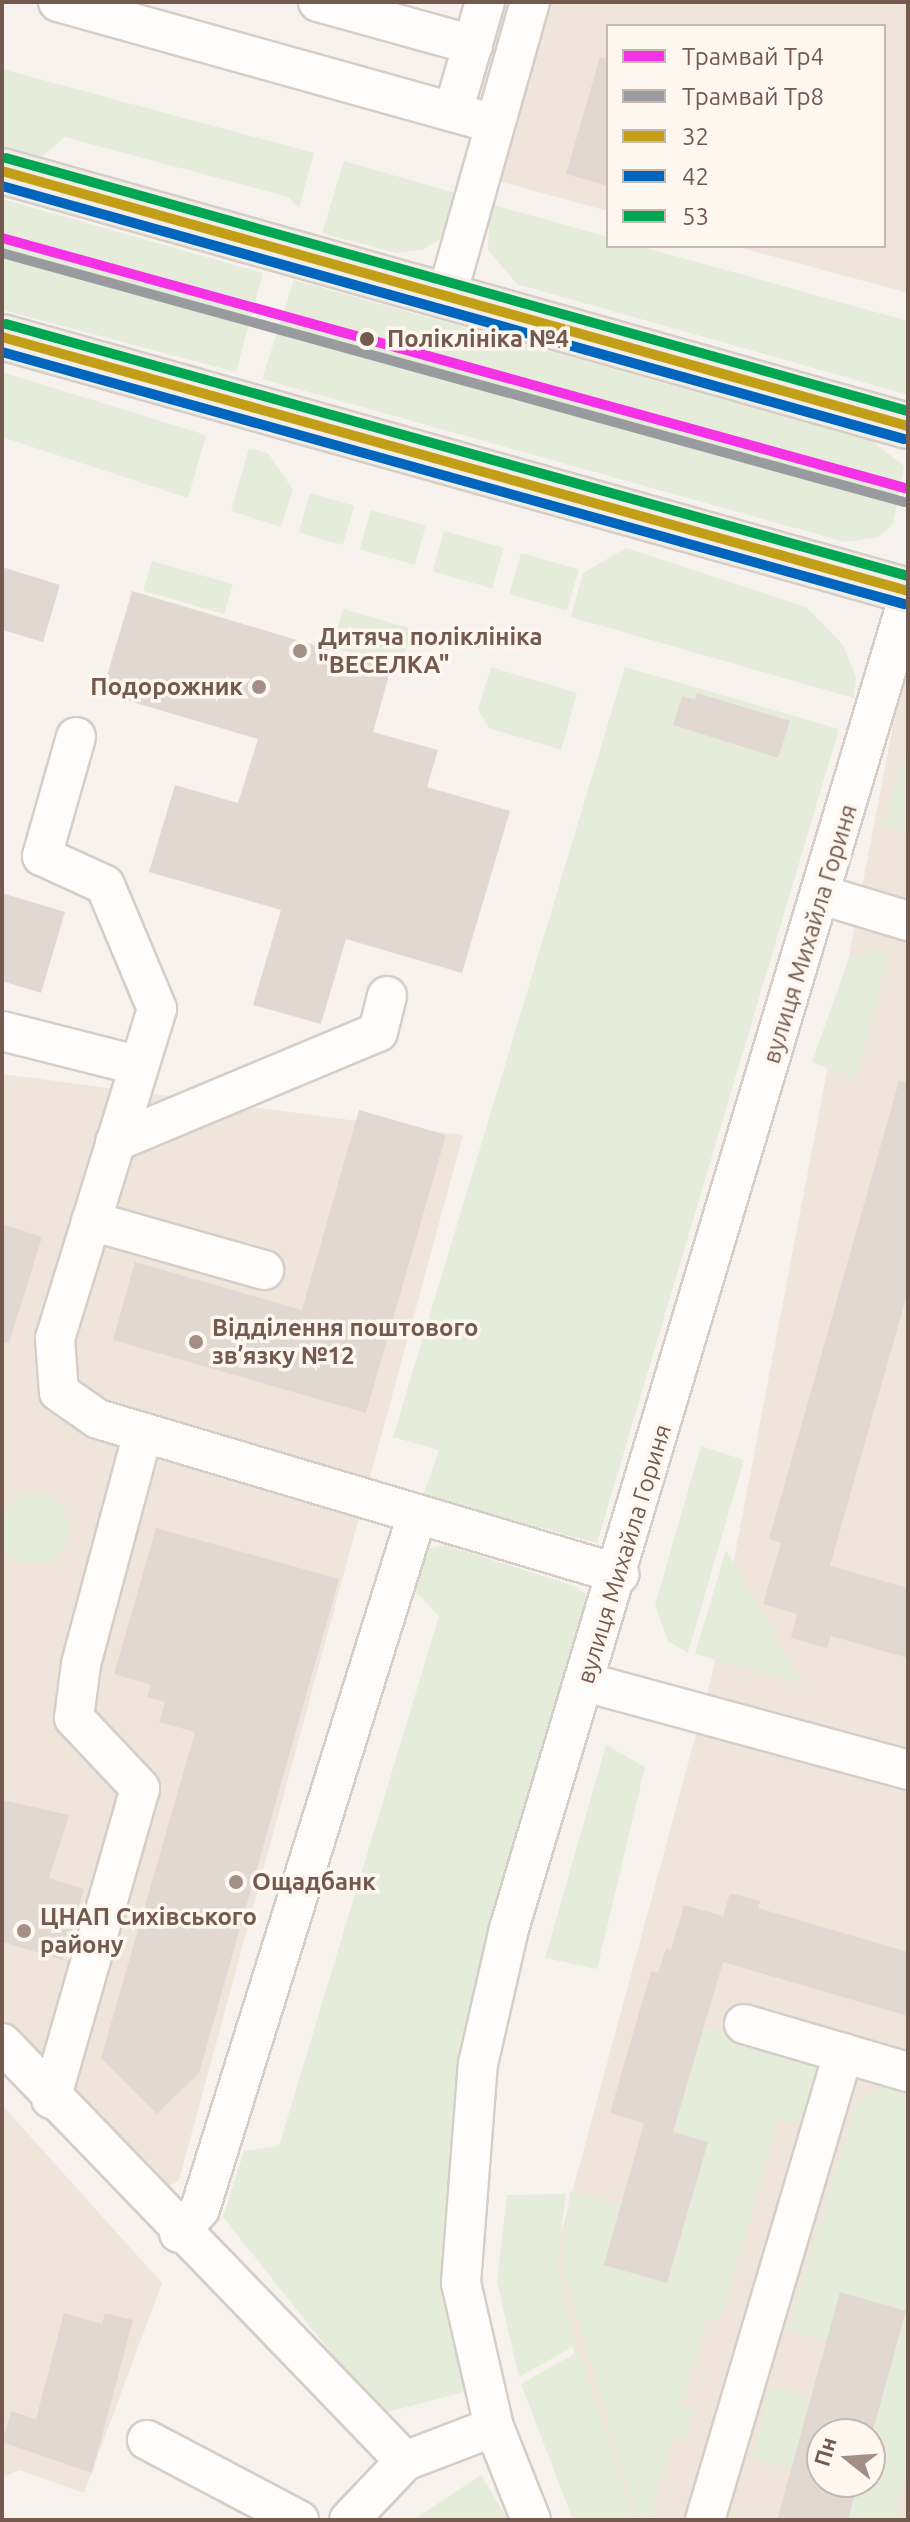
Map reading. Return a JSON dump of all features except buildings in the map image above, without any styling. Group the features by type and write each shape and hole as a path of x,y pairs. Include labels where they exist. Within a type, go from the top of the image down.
{"main road":[{"path":"2,171 908,426"},
{"path":"2,337 908,591"}],"street":[{"path":"58,2 494,124"},
{"path":"318,2 473,45"},
{"path":"453,112 485,2"},
{"path":"447,295 530,2"},
{"name":"вулиця Михайла Гориня","path":"531,2520 494,2427 461,2283 478,2064 509,1929 619,1574 908,598"},
{"path":"76,737 42,856 105,885 157,1009 136,1065 55,1338 59,1392 98,1419 619,1574"},
{"path":"822,895 908,921"},
{"path":"115,1142 378,1032 387,996"},
{"path":"2,1031 136,1065"},
{"path":"91,1221 264,1270"},
{"path":"51,2099 140,1788 74,1718 81,1664 143,1433"},
{"path":"179,2233 200,2209 417,1515"},
{"path":"585,1682 908,1770"},
{"path":"744,2024 908,2072"},
{"path":"2,2043 179,2233 405,2461"},
{"path":"705,2520 843,2053"},
{"path":"349,2520 405,2461 494,2427"},
{"path":"147,2440 299,2520"}],"shaded area":[{"path":"550,2 908,2 908,293 742,248 886,248 886,24 606,24 606,210 498,181"},
{"path":"908,672 908,2520 599,2520 576,2359 552,2267 712,1675 902,678"},
{"path":"2,1074 463,1135 179,2180 135,2209 2,2064"},
{"path":"2,2105 162,2283 84,2493 19,2470 2,2478"}],"green space":[{"path":"2,69 314,153 299,208 289,197 64,137 42,157 2,148"},
{"path":"344,161 469,197 451,232 424,249 396,253 322,233"},
{"path":"2,199 263,273 236,372 2,310"},
{"path":"490,204 606,236 606,248 646,248 908,321 908,395 517,284 488,250"},
{"path":"294,280 872,441 904,466 893,524 879,537 845,542 262,379"},
{"path":"2,372 206,435 188,498 2,437"},
{"path":"249,448 268,453 293,490 281,527 231,511"},
{"path":"310,493 354,506 343,545 299,532"},
{"path":"371,510 426,526 414,565 360,549"},
{"path":"444,531 504,548 492,588 432,571"},
{"path":"626,548 806,607 843,645 856,677 854,698 571,617 583,573"},
{"path":"521,553 579,570 567,611 509,594"},
{"path":"152,561 233,584 224,614 143,591"},
{"path":"343,609 412,629 401,667 332,647"},
{"path":"491,667 577,693 561,750 489,728 478,709"},
{"path":"625,667 839,729 597,1543 423,1496 439,1450 393,1437"},
{"path":"908,745 908,821 905,832 883,825"},
{"path":"891,949 855,1079 812,1062 850,955"},
{"path":"701,1446 744,1460 688,1653 668,1641 655,1605"},
{"path":"34,1494 59,1504 69,1529 59,1554 34,1564 9,1554 -1,1529 9,1504"},
{"path":"445,1545 574,1586 587,1595 589,1608 448,2295 464,2392 380,2414 223,2217 244,2151 279,2146 439,1616 414,1590 426,1549"},
{"path":"726,1550 804,1685 695,1654"},
{"path":"606,1745 645,1767 597,1969 545,1958"},
{"path":"704,2026 812,2058 824,2069 809,2118 799,2125 779,2119 722,2316 708,2319 682,2404 694,2414 688,2435 672,2440 651,2512 655,2520 637,2520 561,2262 570,2191 621,2204 604,2265 667,2283 708,2142 673,2132"},
{"path":"888,2081 908,2084 908,2470 894,2520 848,2520 854,2498 886,2498 886,2418 876,2418 906,2311 841,2293 827,2342 787,2328 857,2102"},
{"path":"566,2194 557,2264 576,2345 519,2377 497,2282 507,2195"},
{"path":"579,2351 634,2520 573,2520 521,2384"},
{"path":"770,2386 811,2396 793,2469 752,2459"},
{"path":"481,2475 508,2520 413,2520"}],"tram line":[{"name":"Тр4","path":"2,238 908,489"},
{"name":"Тр8","path":"2,253 904,502"}],"transit line":[{"name":"53","path":"6,158 908,411"},
{"name":"32","path":"2,171 908,426"},
{"name":"42","path":"2,186 904,439"},
{"name":"53","path":"6,324 908,576"},
{"name":"32","path":"2,337 908,591"},
{"name":"42","path":"2,352 904,604"}],"place":[{"name":"Поліклініка №4","path":"367,339"},
{"name":"Дитяча поліклініка \"ВЕСЕЛКА\"","path":"300,651"},
{"name":"Подорожник","path":"259,687"},
{"name":"Відділення поштового зв’язку №12","path":"196,1342"},
{"name":"Ощадбанк","path":"236,1882"},
{"name":"ЦНАП Сихівського району","path":"24,1931"}]}
